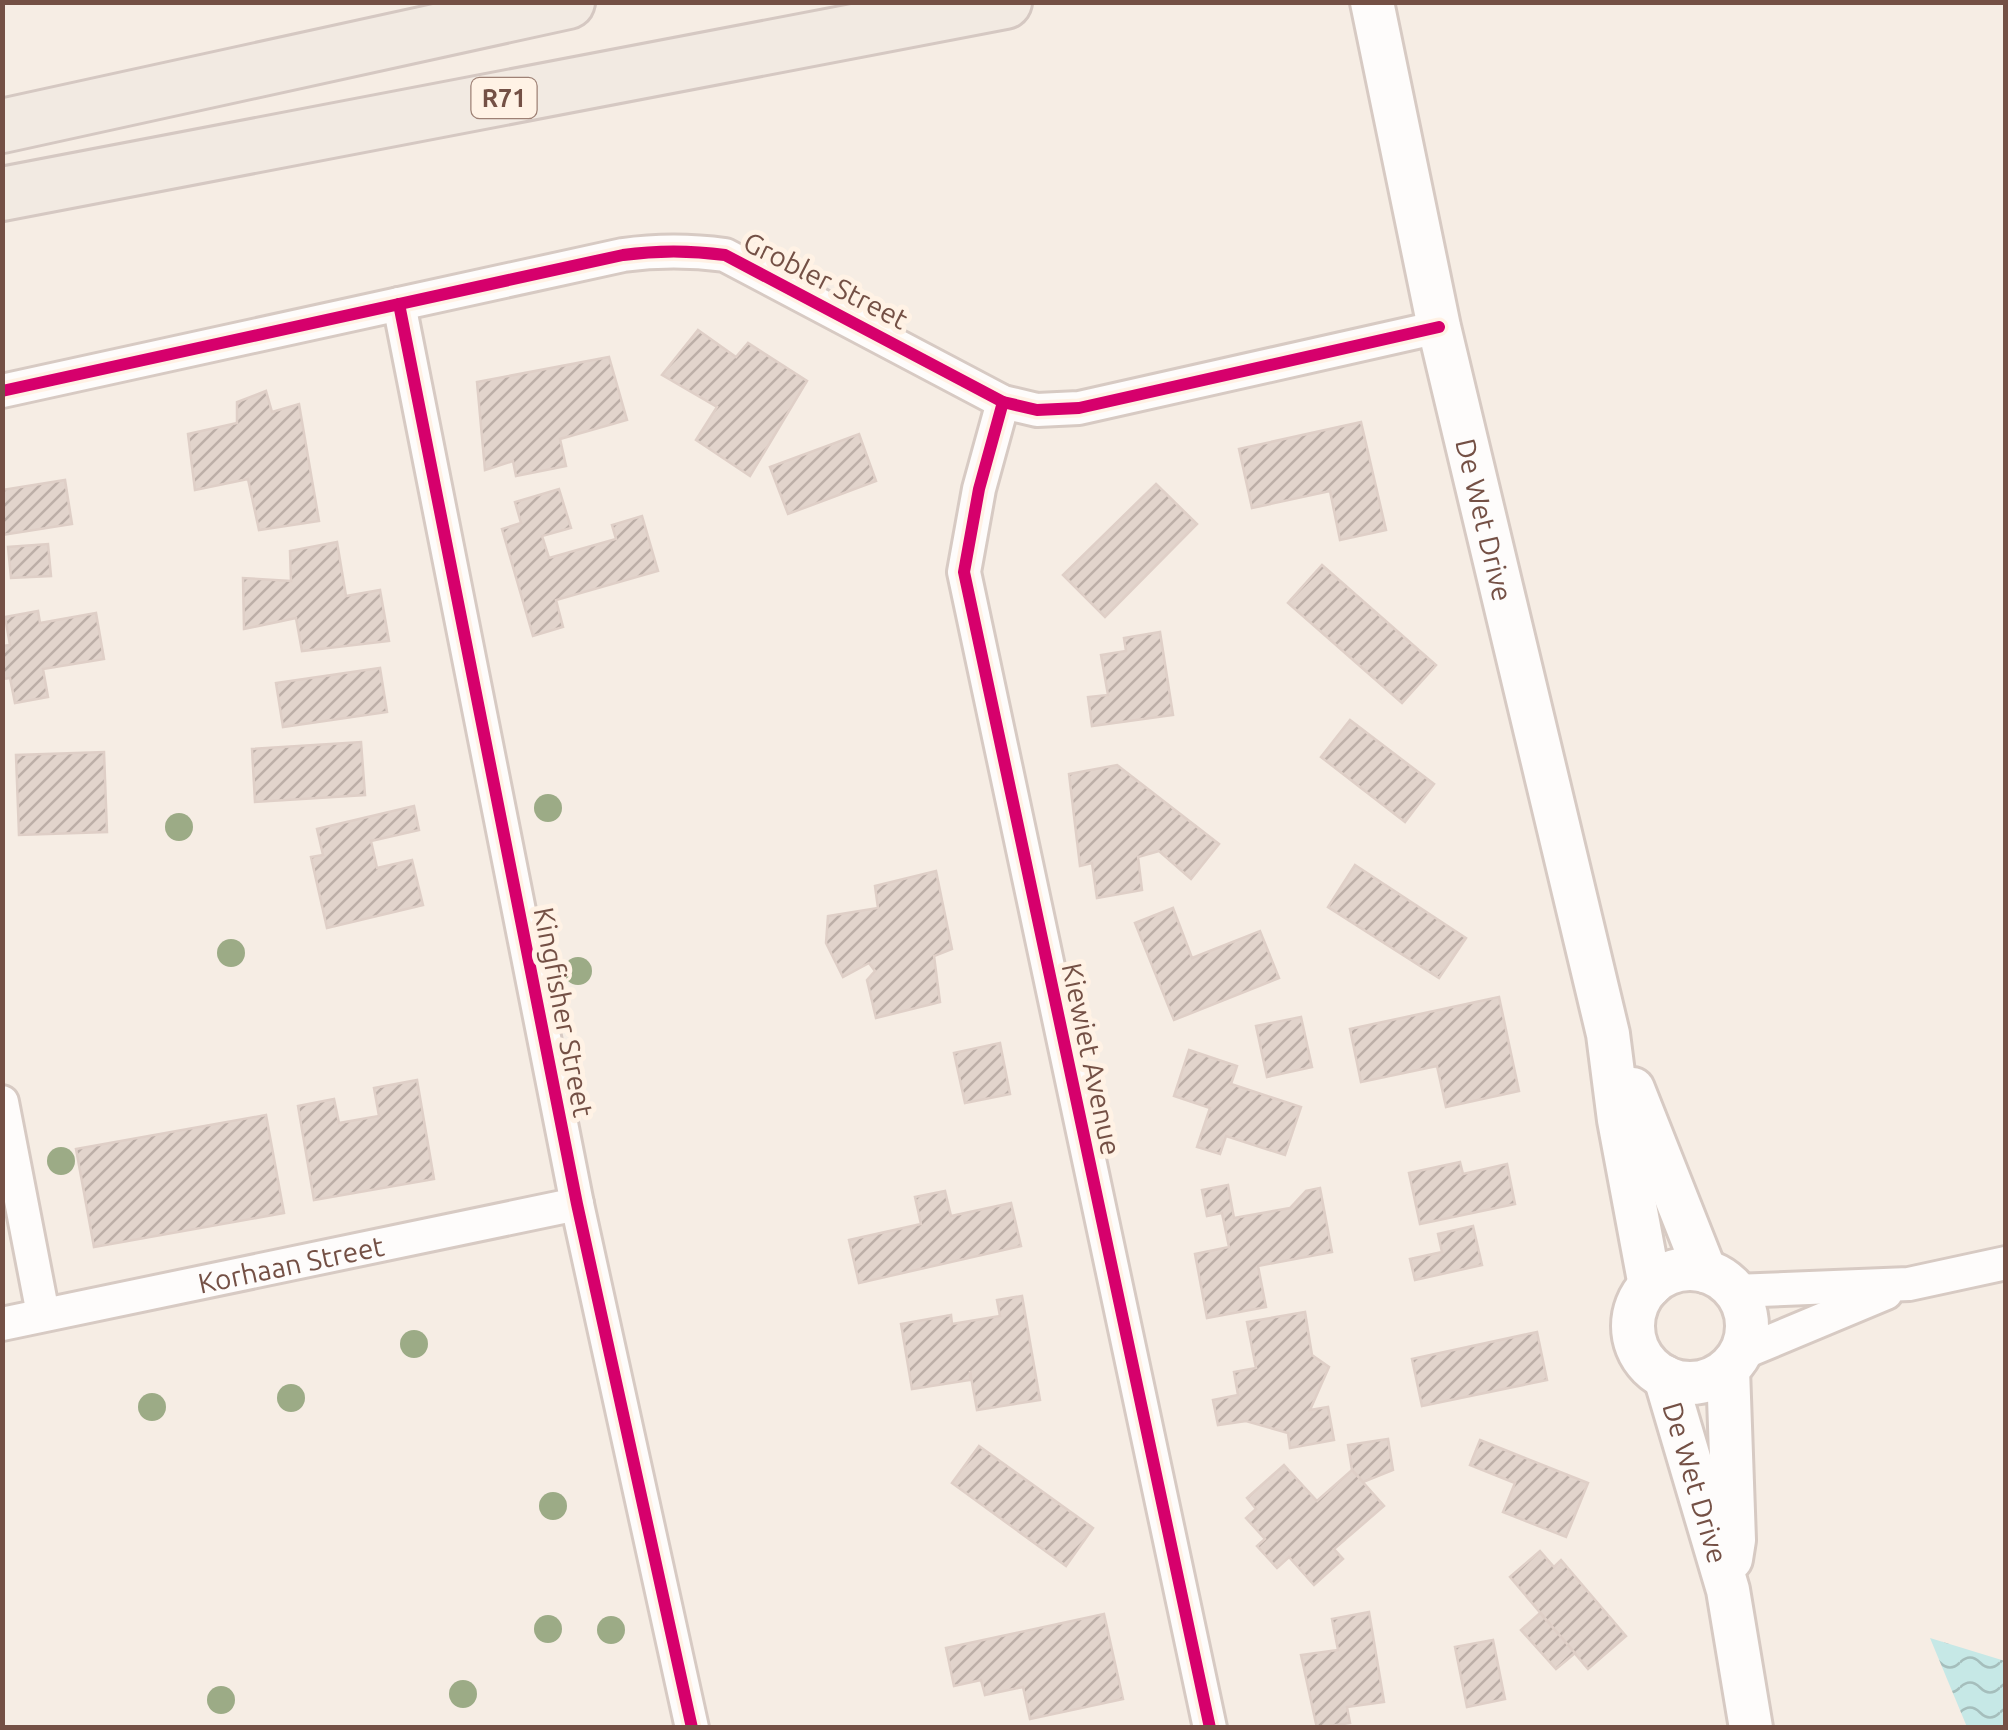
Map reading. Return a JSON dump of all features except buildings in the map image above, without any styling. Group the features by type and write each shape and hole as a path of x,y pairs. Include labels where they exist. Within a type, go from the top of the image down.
{"main road":[{"path":"2,126 568,2"},
{"name":"R71","path":"2,194 1004,2"}],"street":[{"name":"De Wet Drive","path":"1372,2 1438,327 1608,1034 1619,1120 1650,1286 1639,1301 1634,1336 1650,1367 1665,1378 1698,1383 1734,1362"},
{"name":"Grobler Street","path":"2,391 623,255 691,250 725,255 1003,402 1037,410 1080,408 1438,327"},
{"name":"Kingfisher Street","path":"399,304 576,1204 692,1728"},
{"name":"Kiewiet Avenue","path":"1003,402 979,489 964,572 1210,1728"},
{"name":"De Wet Drive","path":"1608,1034 1719,1281 1743,1306 1747,1322 1746,1338 1734,1362 1734,1540 1728,1590"},
{"path":"2,1102 44,1314"},
{"name":"Korhaan Street","path":"2,1324 576,1204"},
{"path":"1734,1362 1909,1284 2006,1263"},
{"path":"1650,1286 1675,1272 1719,1281 1909,1284"},
{"name":"De Wet Drive","path":"1665,1378 1728,1590 1751,1728"}],"water":[{"path":"1930,1638 2005,1661 2005,1727 1967,1727"}],"cycle path":[{"path":"2,391 623,255 661,251 725,255 1003,402 1037,410 1079,408 1439,327"},
{"path":"399,304 577,1204 692,1728"},
{"path":"1003,402 979,489 964,572 1210,1728"}]}
